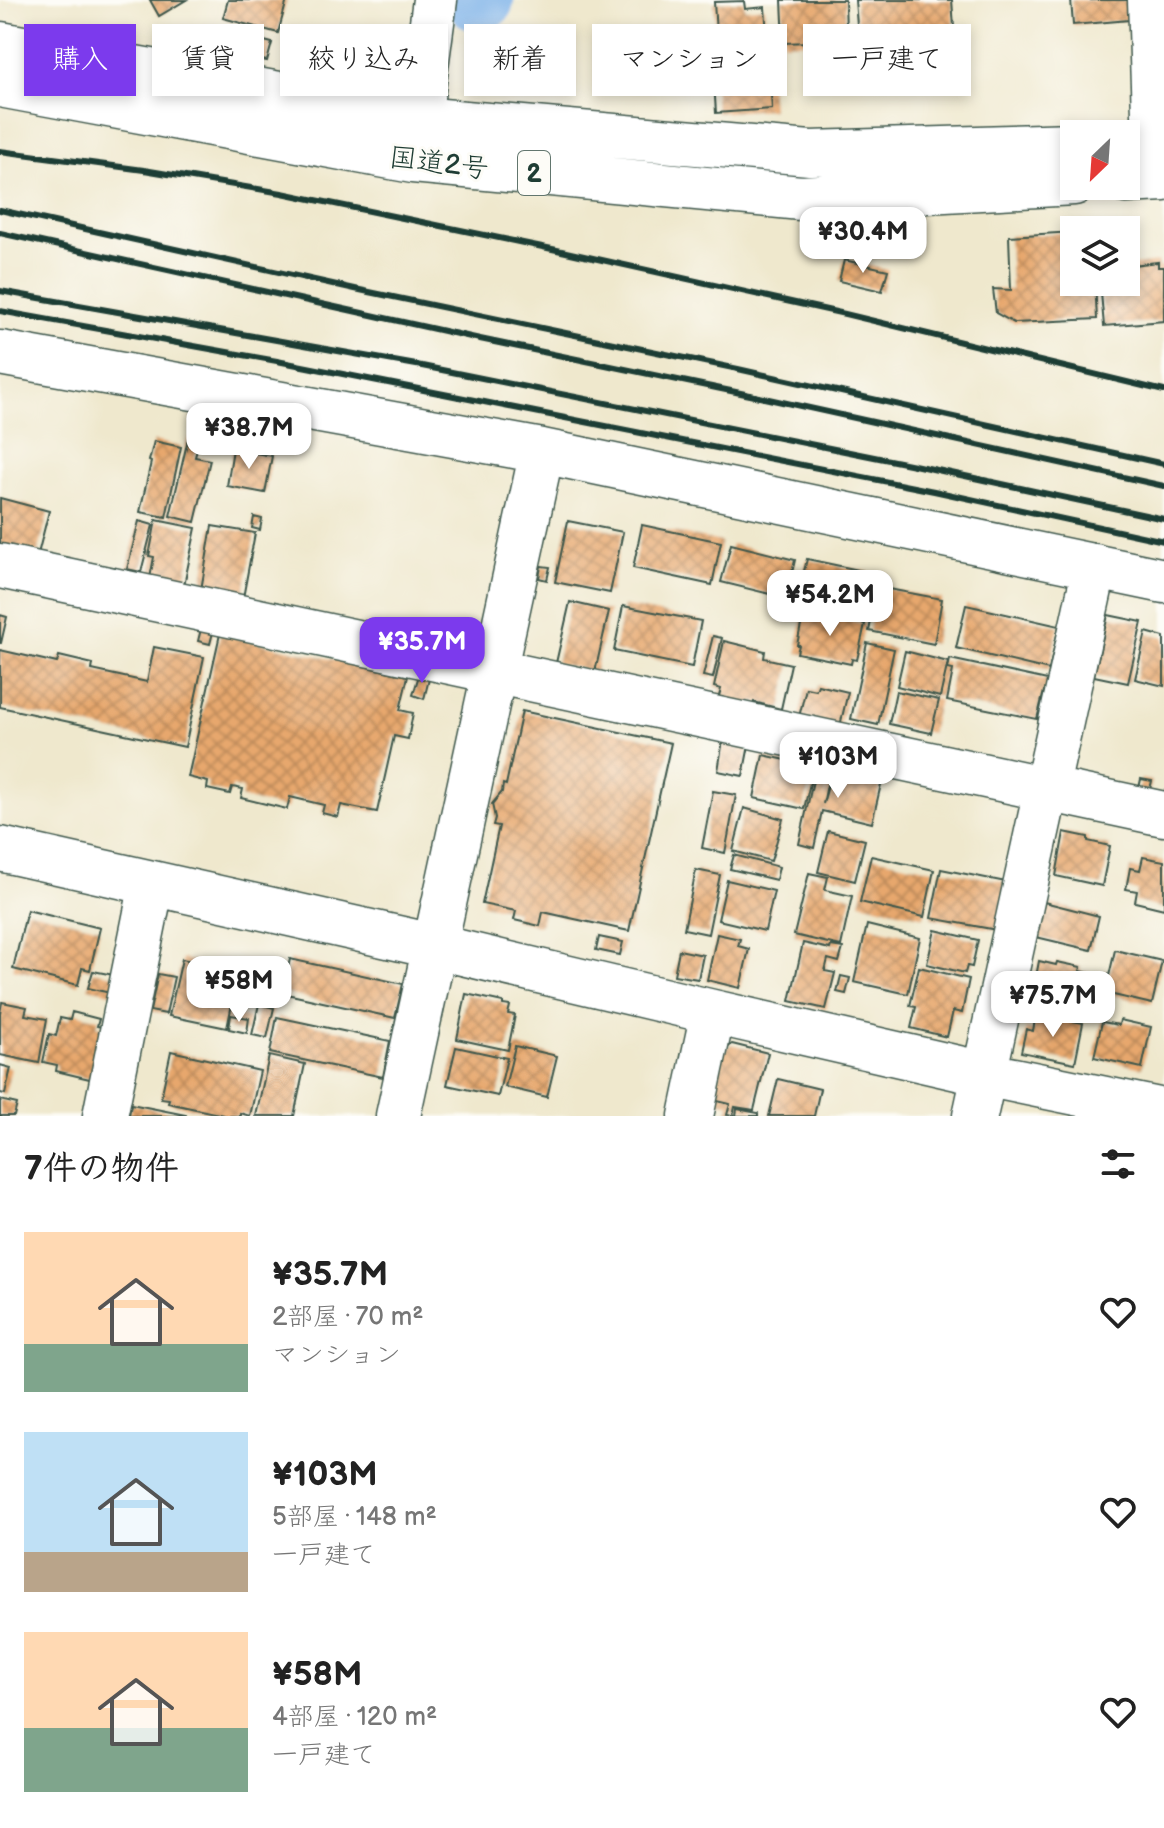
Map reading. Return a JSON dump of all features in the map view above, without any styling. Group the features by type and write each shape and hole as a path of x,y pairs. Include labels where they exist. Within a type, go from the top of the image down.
{"main road":[{"path":"413,161 435,0"},
{"path":"1150,0 1152,151"},
{"name":"国道2号","path":"0,44 419,119 810,153 1060,145"},
{"name":"国道2号","path":"0,85 413,161 801,198 1060,184"},
{"path":"0,353 542,451 1164,581"},
{"path":"398,1116 542,451"},
{"path":"0,566 1164,814"},
{"path":"975,1116 1095,566"},
{"path":"0,849 984,1074 1164,1111"},
{"path":"105,1116 152,883"},
{"path":"691,1116 713,1012"}],"building":[{"path":"150,0 186,0 159,16"},
{"path":"228,0 287,0 278,33 264,29 264,24 245,24 223,18"},
{"path":"782,0 845,0 846,24 803,24 803,42 787,43 787,24 783,24"},
{"path":"855,0 952,0 954,24 857,24"},
{"path":"1071,0 1128,0 1129,20 1073,25"},
{"path":"744,1 745,9 765,7 766,24 715,24 714,2"},
{"path":"264,41 272,43 267,61 264,60"},
{"path":"715,96 771,96 772,109 716,113"},
{"path":"1060,233 1060,296 1096,296 1097,319 1014,323 996,313 993,289 1011,290 1009,236"},
{"path":"844,260 888,270 882,291 839,281"},
{"path":"1158,262 1158,267 1164,267 1164,321 1104,326 1101,296 1140,296 1140,264"},
{"path":"221,421 249,426 247,438 219,432"},
{"path":"188,439 199,441 195,457 210,460 195,522 170,516"},
{"path":"154,441 181,447 166,517 140,512"},
{"path":"233,449 272,456 265,493 227,486"},
{"path":"0,498 49,511 38,554 0,544"},
{"path":"254,517 262,519 260,530 252,528"},
{"path":"156,520 196,528 184,585 150,578 154,557 149,556"},
{"path":"139,521 153,525 141,572 127,569"},
{"path":"568,521 623,532 610,593 555,582"},
{"path":"642,525 721,542 712,585 633,568"},
{"path":"212,526 255,533 243,598 201,590"},
{"path":"731,544 795,560 786,598 721,582"},
{"path":"807,559 873,573 864,615 797,600"},
{"path":"541,566 550,567 547,580 539,578"},
{"path":"878,587 942,599 934,644 869,631"},
{"path":"570,602 609,611 595,672 556,663"},
{"path":"966,605 1059,626 1049,670 956,648"},
{"path":"623,606 701,621 692,667 614,651"},
{"path":"804,610 865,624 857,660 852,659 851,664 797,653"},
{"path":"0,615 7,617 1,643 0,643"},
{"path":"1108,615 1142,622 1128,683 1094,676"},
{"path":"202,625 214,628 210,644 198,641"},
{"path":"1146,632 1164,637 1164,686 1135,679"},
{"path":"220,634 408,676 400,710 413,713 408,739 394,736 377,812 341,805 338,817 322,813 324,805 290,797 287,809 241,798 243,789 232,787 230,794 207,789 208,782 188,777"},
{"path":"713,636 722,638 713,678 703,676"},
{"path":"724,641 765,651 764,658 791,664 781,709 754,702 752,711 717,703 721,689 714,687"},
{"path":"867,643 894,649 878,725 851,719"},
{"path":"154,647 204,657 185,747 0,707 0,650 57,663 59,656 93,664 92,670 147,682"},
{"path":"905,651 948,662 940,697 897,686"},
{"path":"950,659 1052,681 1050,692 1044,691 1037,719 947,701 953,670 948,669"},
{"path":"420,672 430,675 424,699 413,695"},
{"path":"818,685 848,692 840,726 799,717 806,688 816,690"},
{"path":"896,691 939,700 931,733 889,724"},
{"path":"522,711 671,743 629,931 543,912 540,926 514,920 516,911 482,904 499,826 493,825 492,804 502,792 503,784 506,785"},
{"path":"723,740 749,745 743,776 718,771"},
{"path":"763,755 814,766 804,809 754,798"},
{"path":"818,758 832,761 823,804 831,775 860,782 861,776 882,780 872,823 822,811 814,848 799,844"},
{"path":"1141,779 1152,781 1150,789 1138,793"},
{"path":"713,791 736,795 725,853 702,848"},
{"path":"744,808 783,819 771,861 733,851"},
{"path":"828,831 865,840 855,881 818,872"},
{"path":"1064,832 1110,846 1102,886 1056,876"},
{"path":"734,855 779,867 776,880 730,869"},
{"path":"871,856 934,870 924,917 860,902"},
{"path":"1143,857 1164,861 1164,909 1135,902 1137,891 1126,889 1130,868 1140,870"},
{"path":"941,869 1006,882 997,930 931,918"},
{"path":"696,870 720,875 708,934 684,929"},
{"path":"809,873 828,877 825,890 852,896 841,946 794,935"},
{"path":"727,880 774,891 765,931 718,920"},
{"path":"1044,902 1099,916 1091,950 1036,937"},
{"path":"27,910 100,928 90,970 82,968 78,985 13,969"},
{"path":"867,925 920,938 908,994 854,982"},
{"path":"935,930 978,940 972,967 967,966 965,973 927,964"},
{"path":"717,934 740,939 738,946 749,949 740,988 707,980"},
{"path":"599,937 623,942 620,955 596,950"},
{"path":"803,943 830,949 831,946 843,948 839,962 828,959 825,971 835,973 826,1009 790,1001"},
{"path":"679,950 703,955 698,979 674,975"},
{"path":"1115,950 1162,961 1152,1004 1105,993"},
{"path":"182,959 239,971 227,1028 169,1016"},
{"path":"290,959 403,984 395,1018 282,993"},
{"path":"1039,961 1081,967 1080,971 1095,974 1087,1010 1032,998"},
{"path":"919,967 969,979 962,1013 953,1011 947,1037 911,1028 916,1007 910,1006"},
{"path":"93,971 119,976 115,994 88,988"},
{"path":"158,974 174,977 166,1014 150,1011"},
{"path":"841,976 850,978 846,994 837,992"},
{"path":"466,994 510,1006 508,1014 515,1015 508,1050 457,1039"},
{"path":"2,1002 27,1007 25,1015 47,1019 39,1063 0,1055"},
{"path":"259,1004 274,1008 267,1038 252,1035"},
{"path":"72,1012 99,1019 97,1026 110,1029 98,1081 56,1071 57,1065 43,1062 49,1034 56,1036 60,1018 70,1020"},
{"path":"1036,1014 1083,1023 1075,1063 1021,1052 1026,1029 1033,1031"},
{"path":"231,1015 249,1018 247,1033 229,1029"},
{"path":"277,1017 390,1041 383,1077 270,1053"},
{"path":"1120,1020 1151,1027 1142,1068 1094,1057 1102,1022 1119,1025"},
{"path":"732,1044 768,1053 754,1110 735,1107 733,1116 727,1115 730,1104 713,1100 723,1052"},
{"path":"515,1046 557,1056 547,1097 505,1087"},
{"path":"456,1047 507,1058 498,1096 447,1085"},
{"path":"171,1051 260,1071 250,1116 240,1113 240,1116 228,1116 168,1103 169,1099 161,1098"},
{"path":"269,1056 305,1064 294,1116 256,1116"},
{"path":"0,1065 11,1068 5,1094 0,1093"},
{"path":"778,1079 820,1089 814,1116 769,1116"},
{"path":"0,1100 17,1104 14,1116 0,1116"},
{"path":"131,1104 186,1115 186,1116 129,1116"},
{"path":"737,1109 758,1113 758,1116 736,1116"}],"waterway":[{"path":"476,1 484,0"}],"railway":[{"path":"0,151 144,170 282,193 845,314 1164,391"},
{"path":"0,210 1164,464"},
{"path":"0,233 1164,486"},
{"path":"0,291 422,366 1164,519"},
{"path":"0,311 277,361 934,491 1164,541"}]}
